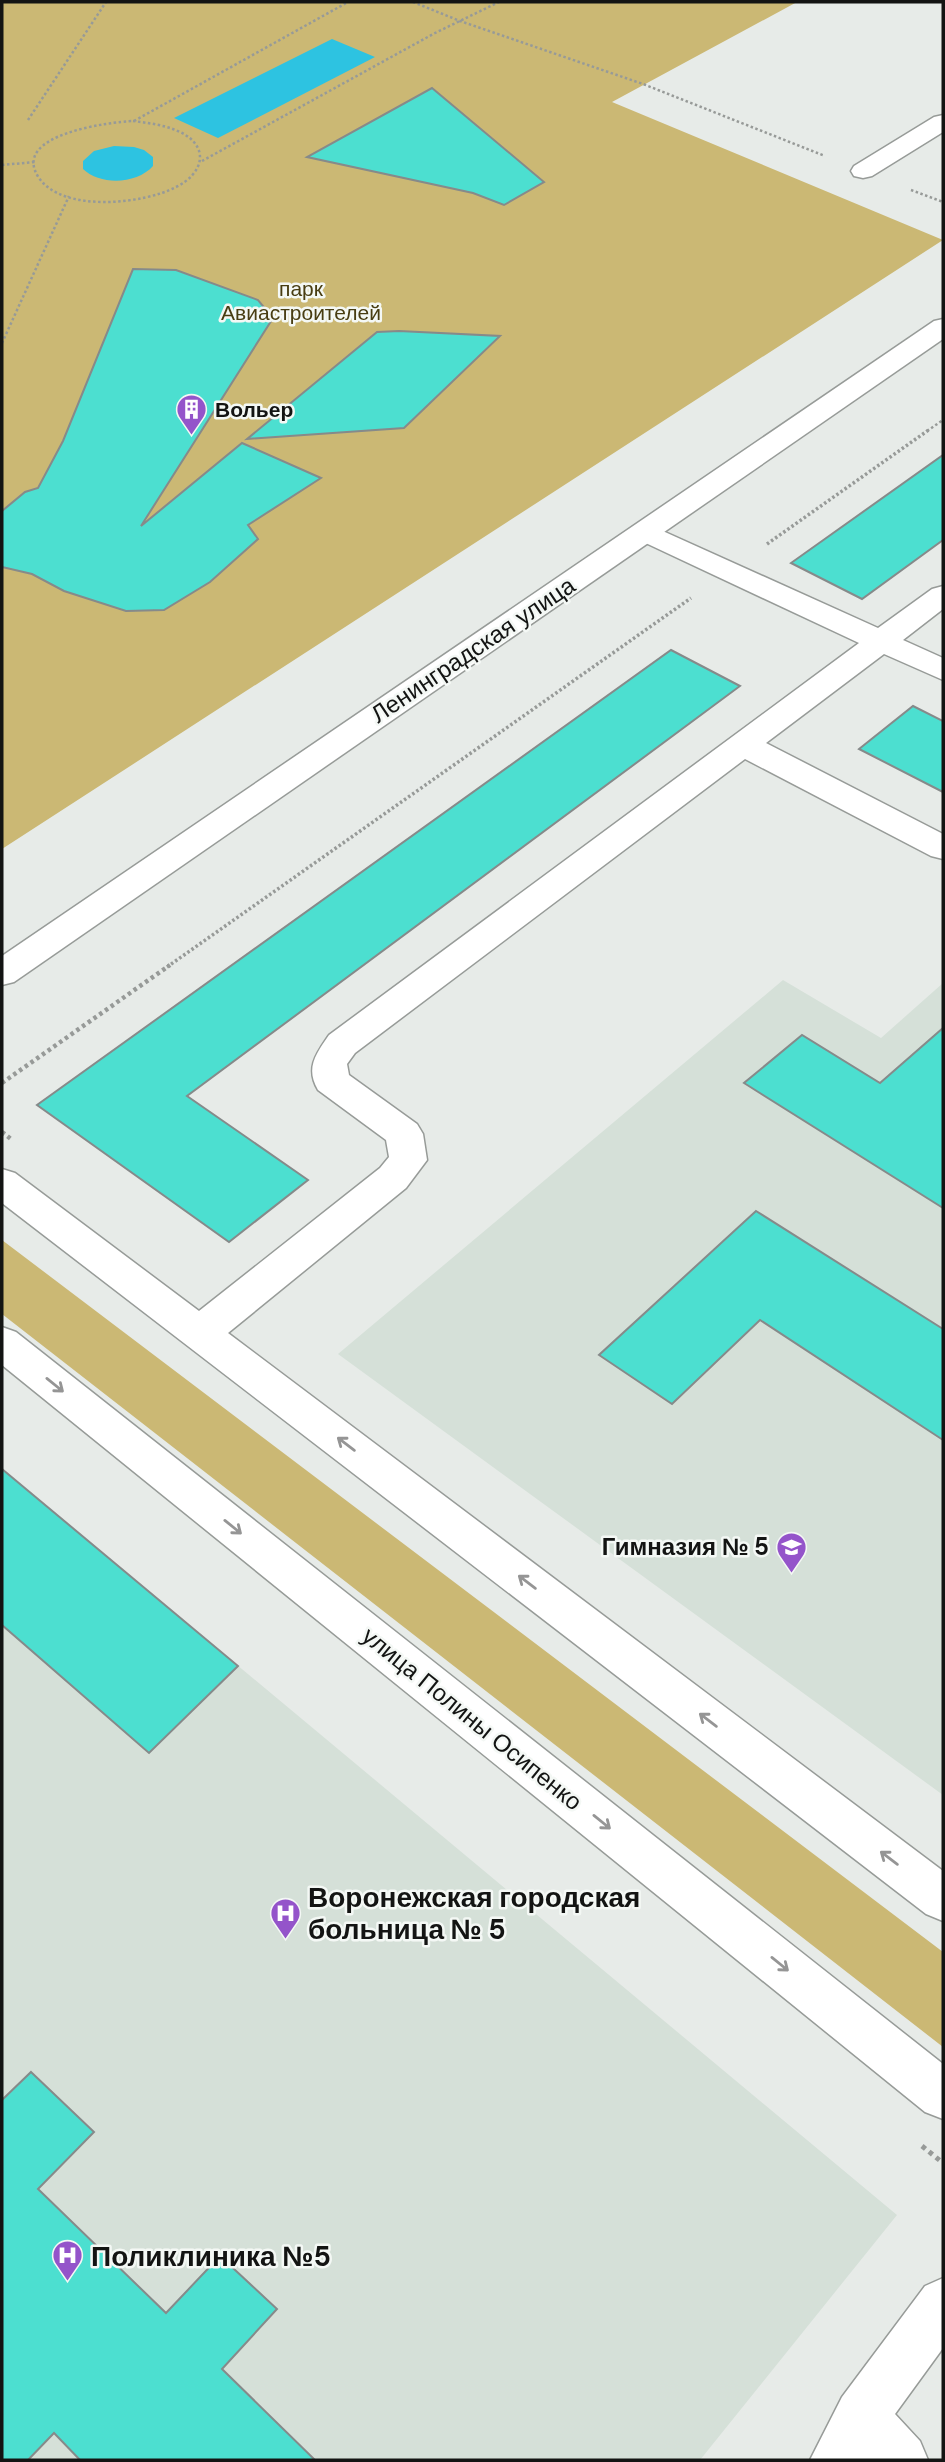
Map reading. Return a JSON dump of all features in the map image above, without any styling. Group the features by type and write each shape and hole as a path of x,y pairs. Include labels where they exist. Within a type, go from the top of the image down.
{"street":[{"path":"863,171 943,122"},
{"name":"Ленинградская улица","path":"2,973 943,327"},
{"path":"645,532 943,670"},
{"path":"200,1333 393,1178 408,1160 404,1134 331,1080 329,1063 342,1044 943,595"},
{"path":"744,745 943,848"},
{"path":"2,1183 943,1899"},
{"name":"улица Полины Осипенко","path":"2,1343 943,2095"},
{"path":"901,2460 849,2438 943,2304"}],"path":[{"path":"29,120 106,2"},
{"path":"133,121 348,2"},
{"path":"413,2 643,85 943,202"},
{"path":"202,161 199,149 191,139 156,124 133,121 77,128 41,149 35,162 37,176 49,187 69,196 94,201 122,202 150,197 188,181 202,161 499,2"},
{"path":"2,165 35,162"},
{"path":"2,343 69,196"},
{"path":"2,1083 943,420"}],"shaded area":[{"name":"Гимназия № 5","path":"783,980 881,1038 943,983 943,1795 338,1354"},
{"name":"Воронежская городская больница № 5","path":"2,1469 897,2215 700,2460 2,2460"}],"green space":[{"name":"парк Авиастроителей","path":"2,2 797,2 612,102 943,240 2,849"},
{"path":"2,1240 943,1952 943,2047 2,1314"}],"water":[{"path":"332,39 375,57 218,138 174,118"},
{"path":"114,146 144,150 153,157 153,166 138,176 119,181 99,178 83,169 83,161 94,151"}],"building":[{"path":"432,88 544,182 504,205 473,193 307,157"},
{"name":"Вольер","path":"133,269 176,270 258,300 273,318 141,526 242,443 321,478 248,525 258,539 210,582 164,610 126,611 64,591 32,574 2,567 2,511 25,492 38,488 63,441"},
{"path":"377,332 500,336 404,428 247,439"},
{"path":"943,455 943,540 862,599 791,563"},
{"path":"671,650 740,686 187,1096 308,1180 229,1242 37,1105"},
{"path":"913,706 943,721 943,792 859,749"},
{"path":"943,1028 943,1208 744,1083 802,1035 880,1083"},
{"path":"756,1211 943,1329 943,1440 760,1320 672,1404 599,1355"},
{"path":"2,1469 238,1666 149,1753 2,1625"},
{"name":"Поликлиника №5","path":"31,2072 94,2132 38,2189 166,2313 220,2256 277,2309 222,2369 315,2460 80,2460 54,2433 28,2460 2,2460 2,2100"}],"place":[{"name":"Вольер","path":"192,437"},
{"name":"Гимназия № 5","path":"792,1574"},
{"name":"Воронежская городская больница № 5","path":"285,1940"},
{"name":"Поликлиника №5","path":"68,2283"}]}
